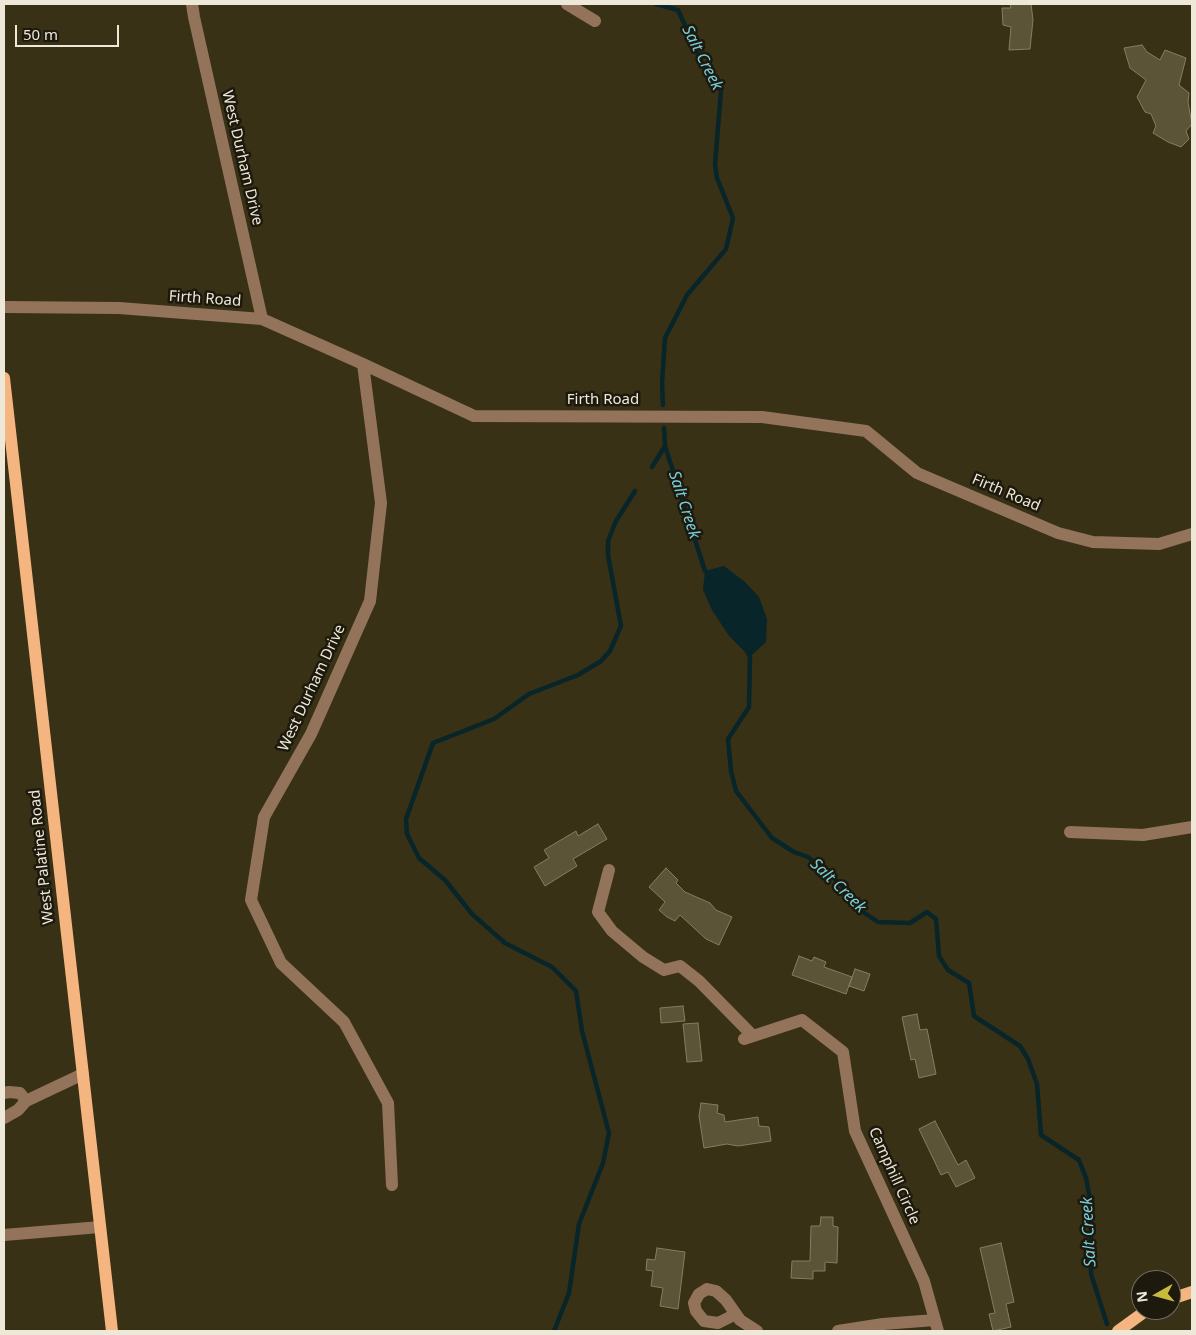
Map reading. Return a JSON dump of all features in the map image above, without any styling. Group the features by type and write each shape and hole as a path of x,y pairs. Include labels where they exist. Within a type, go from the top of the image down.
{"main road":[{"name":"West Palatine Road","path":"4,378 112,1331"},
{"path":"1118,1331 1134,1320"}],"street":[{"name":"West Durham Drive","path":"192,4 262,320"},
{"path":"567,4 595,21"},
{"name":"Firth Road","path":"4,306 119,308 262,320 363,364 474,416 762,417 866,431 917,473 1058,532 1093,542 1159,544 1192,534"},
{"name":"West Durham Drive","path":"363,364 382,503 370,601 311,734 264,817 251,900 281,963 344,1022 388,1103 392,1185"},
{"path":"1070,832 1143,834 1192,827"},
{"name":"Camphill Circle","path":"609,870 598,912 612,931 643,956 664,970 680,966 699,981 749,1037 802,1020 843,1052 855,1130 924,1281 937,1326"},
{"path":"4,1118 18,1110 26,1101 83,1074"},
{"path":"4,1093 20,1094 26,1101"},
{"path":"4,1235 100,1227"},
{"path":"736,1314 740,1320 757,1331"},
{"path":"838,1331 883,1324 937,1326"}],"water":[{"path":"724,566 745,582 759,597 767,619 766,642 750,657 729,636 712,610 703,590 705,571"}],"building":[{"path":"1010,4 1031,4 1033,20 1030,49 1009,50 1011,27 1003,25 1002,8 1011,8"},
{"path":"1142,45 1147,52 1160,60 1165,50 1186,58 1179,85 1189,93 1188,102 1192,124 1186,131 1189,139 1181,147 1153,133 1156,126 1151,114 1145,112 1137,97 1146,80 1130,68 1124,48"},
{"path":"598,824 607,839 573,859 577,866 545,886 534,867 549,858 544,850 576,831 578,836"},
{"path":"666,868 678,880 676,883 685,892 710,903 716,910 732,917 719,945 706,939 680,915 675,921 659,910 665,902 649,887"},
{"path":"799,956 812,961 814,957 826,962 824,967 852,977 846,994 792,975"},
{"path":"855,969 870,974 864,991 849,986"},
{"path":"683,1006 685,1021 661,1023 660,1008"},
{"path":"917,1014 920,1030 927,1029 936,1074 919,1078 915,1059 911,1060 902,1017"},
{"path":"698,1023 702,1061 687,1062 683,1024"},
{"path":"701,1103 718,1105 717,1113 724,1115 725,1122 758,1117 759,1126 769,1127 771,1141 738,1146 727,1144 704,1148 699,1116"},
{"path":"935,1121 958,1165 966,1160 975,1178 956,1187 948,1172 941,1175 919,1129"},
{"path":"821,1217 833,1217 833,1226 838,1227 837,1263 825,1262 825,1271 813,1271 813,1279 791,1278 792,1261 810,1261 811,1226 820,1226"},
{"path":"1001,1243 1014,1302 1006,1304 1011,1327 993,1331 989,1314 995,1313 980,1248"},
{"path":"657,1248 685,1252 678,1309 660,1306 663,1288 651,1286 653,1271 646,1270 647,1259 655,1260"}],"waterway":[{"name":"Salt Creek","path":"656,4 678,10 705,70 721,91 715,164 717,178 733,218 726,249 687,295 665,338 662,383 663,405"},
{"name":"Salt Creek","path":"664,428 665,446 705,571 709,575"},
{"path":"652,467 665,446"},
{"path":"554,1331 569,1293 579,1224 603,1163 609,1133 582,1031 576,991 552,967 505,943 472,914 445,880 419,858 407,834 406,819 433,743 494,719 529,694 578,675 601,661 610,651 621,626 608,555 608,541 616,521 635,491"},
{"name":"Salt Creek","path":"748,653 750,657 749,707 728,739 731,771 736,791 772,838 794,852 808,857 841,884 857,908 878,922 910,923 927,912 936,919 939,956 948,970 969,983 974,1016 1020,1046 1028,1059 1037,1084 1041,1135 1079,1160 1086,1178 1091,1204 1091,1274 1107,1324"}]}
